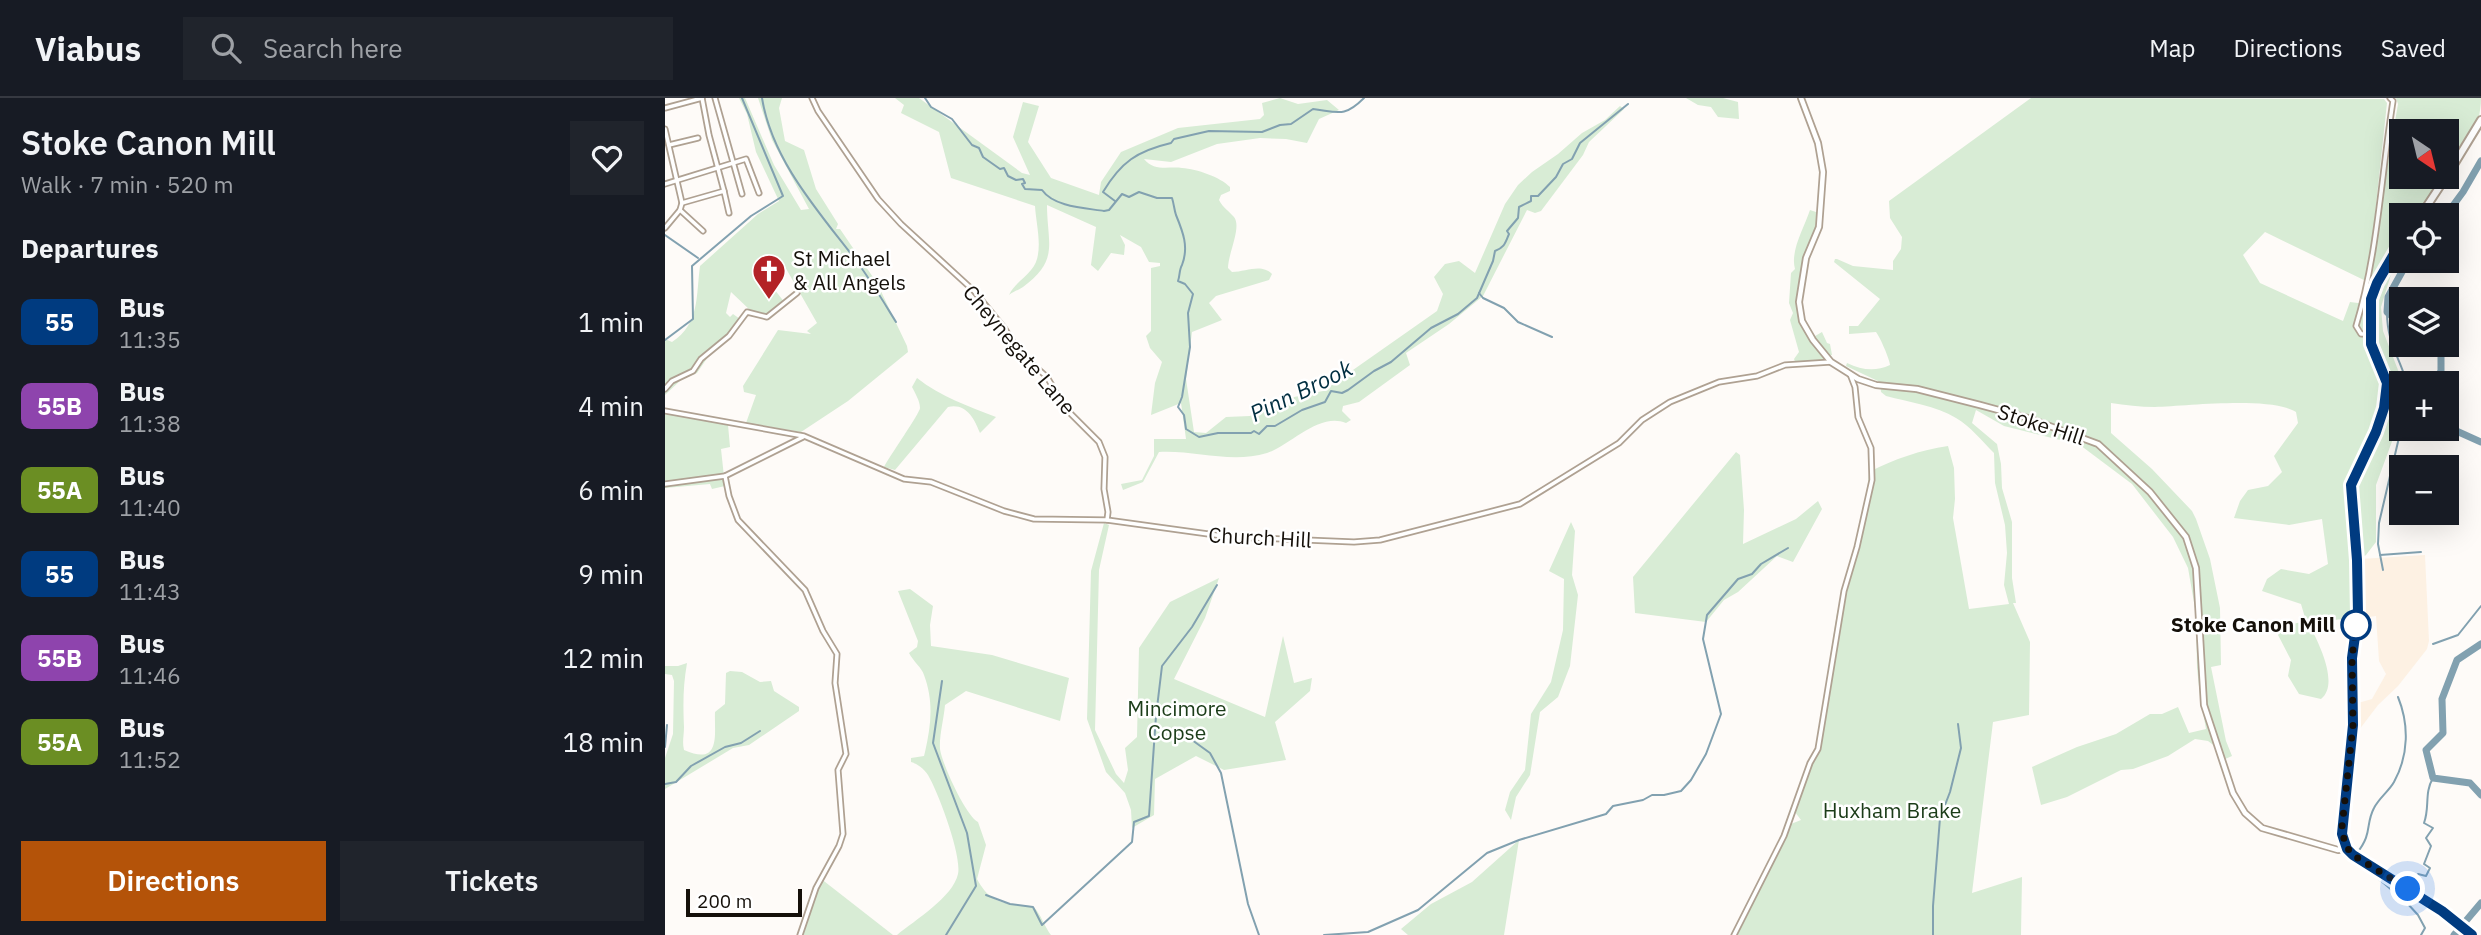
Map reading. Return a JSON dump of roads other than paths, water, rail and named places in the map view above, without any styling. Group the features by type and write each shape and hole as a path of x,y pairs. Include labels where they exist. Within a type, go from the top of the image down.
{"main road":[{"path":"2459,156 2481,120"},
{"path":"2389,262 2371,299 2370,334 2374,355 2387,383 2384,408 2376,432 2351,485 2358,614 2352,658 2353,725 2342,827 2347,849 2353,855 2442,911 2472,935"}],"street":[{"path":"678,98 680,104"},
{"path":"665,108 702,98 729,213"},
{"path":"715,98 742,194"},
{"name":"Cheynegate Lane","path":"812,98 878,199 909,232 974,291 1005,329 1020,353 1047,377 1066,409 1099,442 1105,457 1107,520"},
{"name":"Stoke Hill","path":"1801,98 1818,144 1823,172 1819,227 1806,258 1799,302 1803,321 1813,340 1831,362 1850,373 1856,381 1917,389 2028,418 2098,444 2150,492 2186,537 2196,568 2204,705 2238,803 2262,828 2337,850 2347,849"},
{"path":"2370,334 2361,334 2356,326 2370,276 2377,234 2393,101 2390,98"},
{"path":"665,129 682,203 680,210 665,228"},
{"path":"669,145 698,138"},
{"path":"665,184 746,159 759,193"},
{"path":"682,203 724,193"},
{"path":"680,210 703,231"},
{"path":"665,389 672,381 693,371 701,359 729,336 747,312 767,317 797,293"},
{"name":"Church Hill","path":"665,411 804,436 904,478 931,482 1034,519 1107,520 1230,537 1337,542 1380,540 1521,504 1619,443 1641,420 1654,411 1707,386 1757,376 1785,365 1831,362"},
{"path":"1734,935 1784,836 1810,763 1818,749 1844,591 1872,480 1871,448 1858,417 1856,381"},
{"path":"665,484 725,476 804,436"},
{"path":"725,476 738,520 805,590 823,631 837,654 835,683 846,754 838,770 843,834 816,888 800,935"}],"waterway":[{"path":"665,340 693,319 692,266 751,216 783,196 742,98"},
{"path":"762,98 767,121 786,164 866,274 896,322"},
{"name":"Pinn Brook","path":"925,98 931,107 952,119 972,145 979,148 983,157 1000,169 1004,168 1008,176 1016,180 1023,179 1025,189 1042,190 1047,196 1070,206 1104,211 1109,210 1122,194 1129,197 1139,192 1157,198 1172,198 1185,246 1178,281 1185,284 1193,294 1188,313 1190,347 1178,407 1184,415 1186,429 1199,437 1254,431 1259,434 1267,426 1275,426 1302,410 1325,402 1331,391 1342,393 1348,390 1391,362 1431,328 1458,314 1477,298 1495,251 1504,244 1509,234 1507,231 1518,218 1519,207 1531,201 1531,196 1538,196 1556,177 1563,164 1572,159 1580,143 1628,104"},
{"path":"1115,201 1103,192 1123,165 1139,154 1171,143 1174,139 1209,131 1262,132 1291,124 1313,109 1346,111 1364,98"},
{"path":"2455,203 2481,161"},
{"path":"665,235 698,258"},
{"path":"2394,287 2401,273"},
{"path":"1479,293 1483,298 1504,308 1518,322 1552,337"},
{"path":"2389,295 2389,314"},
{"path":"2387,312 2391,341 2402,371"},
{"path":"2441,357 2441,371"},
{"path":"2459,432 2481,442"},
{"path":"2383,570 2378,544 2379,523 2398,441"},
{"path":"1324,935 1368,932 1418,910 1487,853 1519,840 1606,814 1613,806 1643,800 1652,795 1681,791 1691,780 1706,754 1721,714 1703,639 1707,615 1738,579 1752,574 1761,564 1788,548"},
{"path":"2380,555 2421,552"},
{"path":"986,895 1010,904 1033,907 1042,925 1132,842 1134,822 1149,816 1162,666 1192,627 1217,585"},
{"path":"2433,644 2458,635 2481,606"},
{"path":"2481,644 2457,660 2442,699 2443,733 2426,750 2433,778 2470,783 2481,795"},
{"path":"942,681 933,743 967,833 976,886 946,935"},
{"path":"2357,853 2365,840 2374,808 2394,782 2403,761 2406,729 2398,697"},
{"path":"1933,935 1940,818 1950,792 1961,748 1958,724"},
{"path":"665,747 667,725"},
{"path":"1155,727 1192,740 1210,753 1221,773 1248,904 1259,935"},
{"path":"665,784 676,782 691,766 725,747 741,743 760,731"},
{"path":"2412,889 2418,874 2426,876 2430,868 2424,864 2431,846 2426,838 2433,828 2424,823 2433,778"},
{"path":"2360,863 2418,915 2425,928 2421,935"},
{"path":"2454,935 2481,903"}],"place":[{"name":"St Michael & All Angels","path":"769,301"},
{"name":"Stoke Canon Mill","path":"2356,625"}],"park label":[{"name":"Mincimore Copse","path":"1177,721"},
{"name":"Huxham Brake","path":"1892,811"}]}
